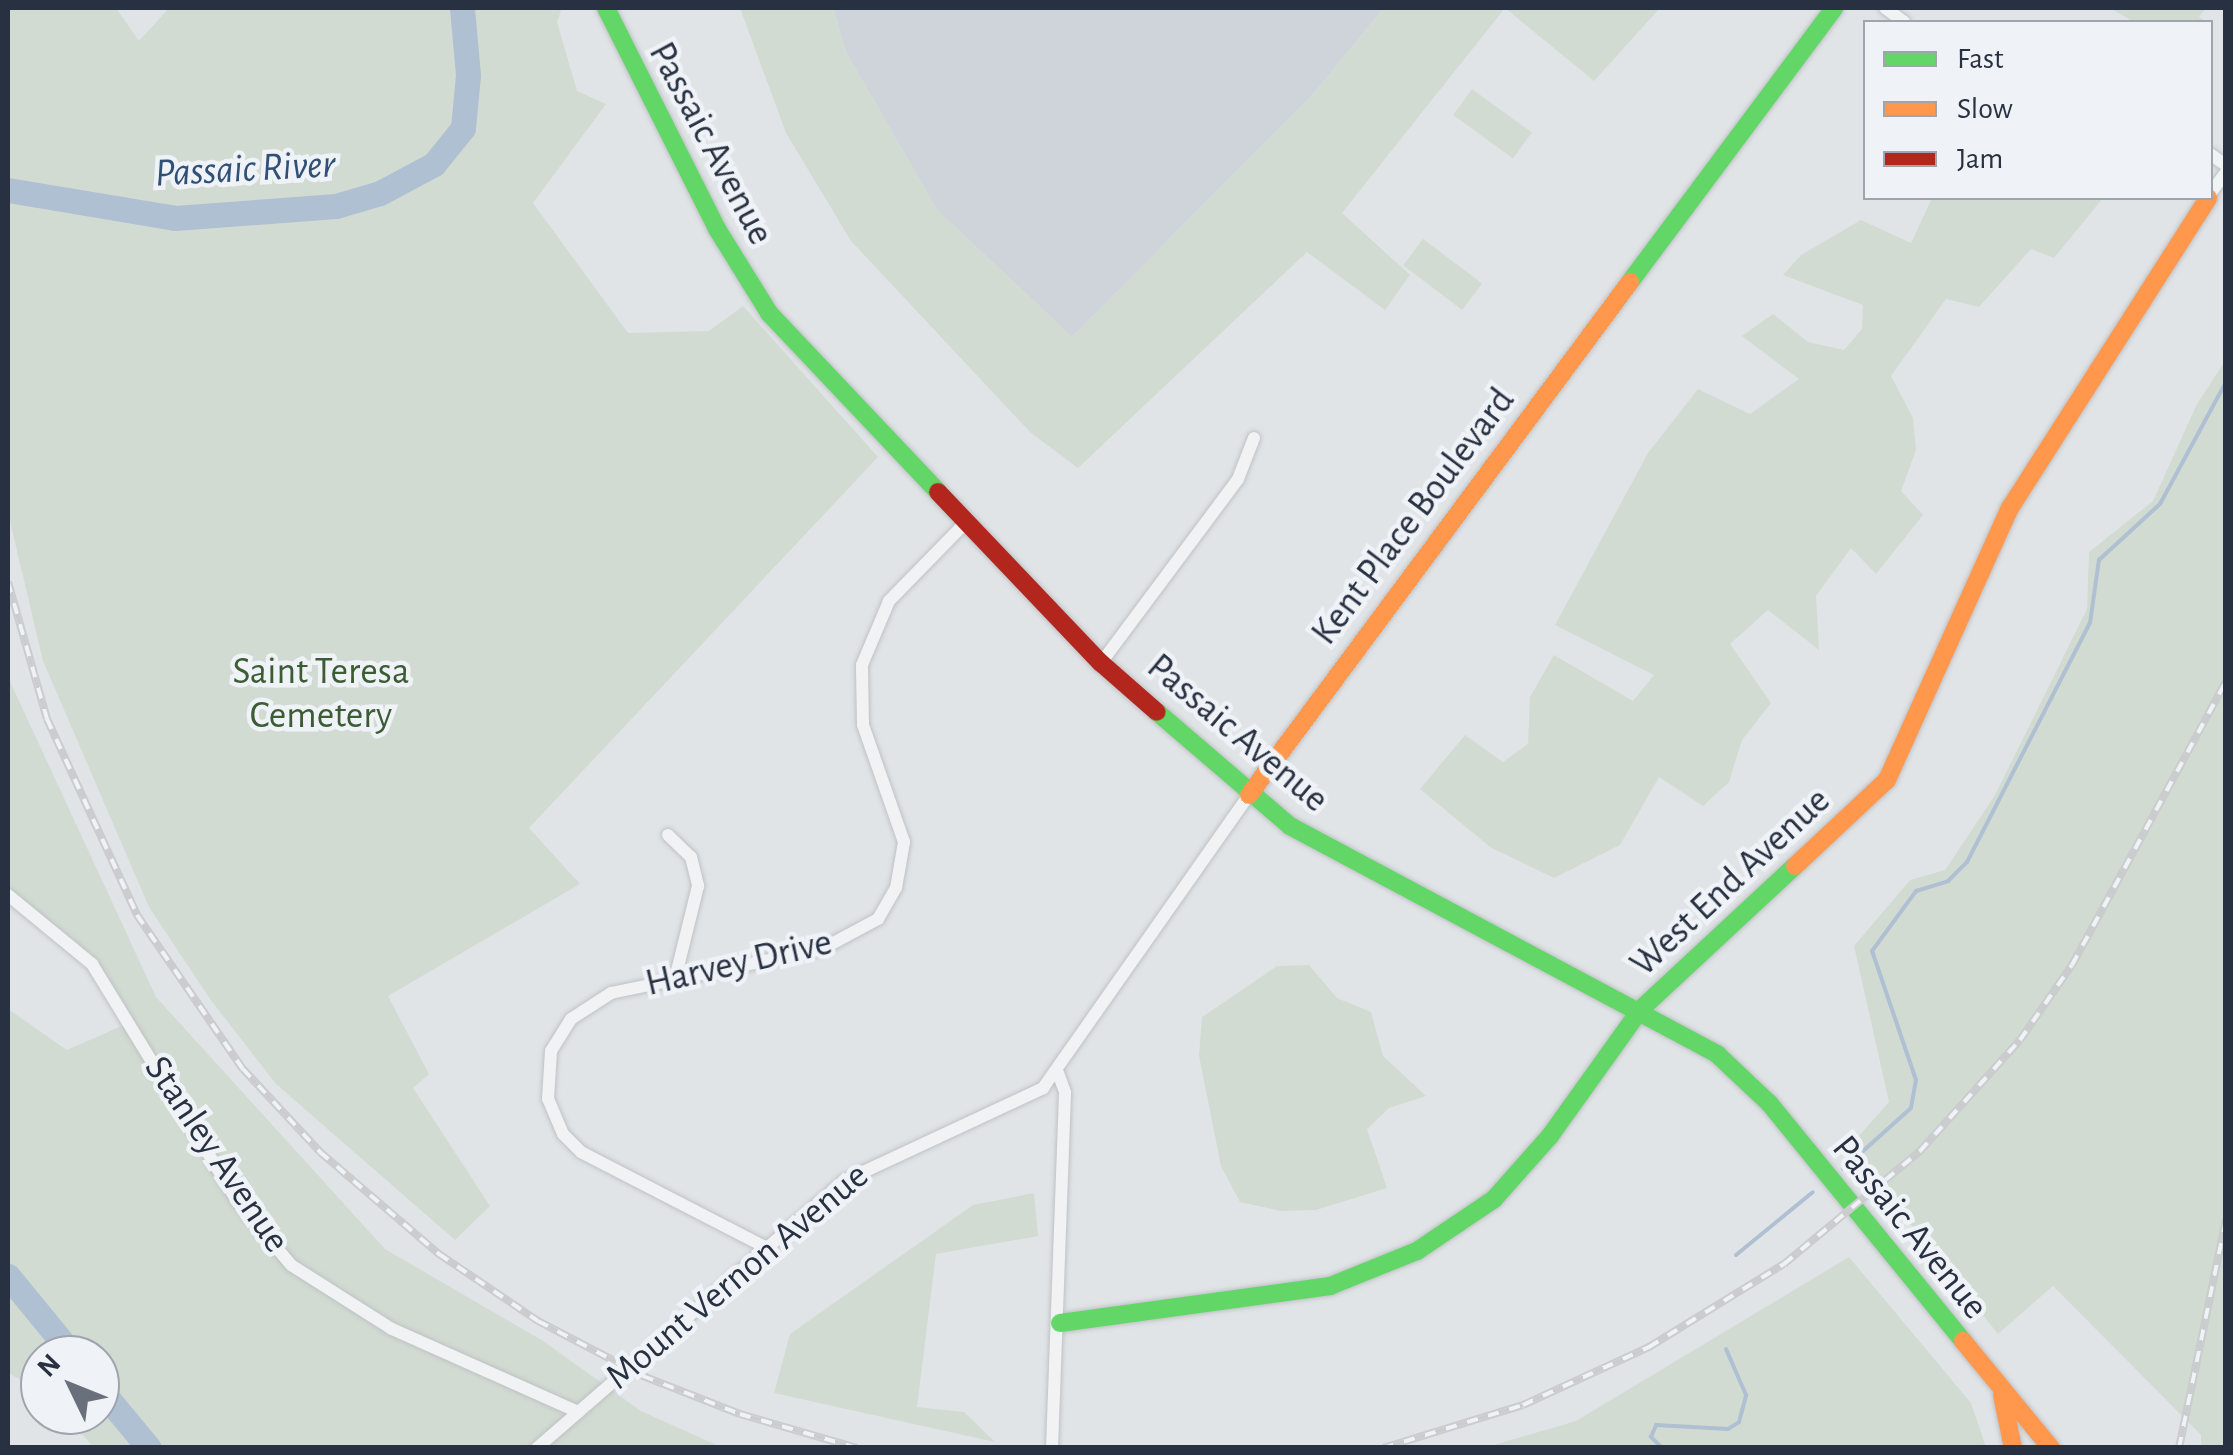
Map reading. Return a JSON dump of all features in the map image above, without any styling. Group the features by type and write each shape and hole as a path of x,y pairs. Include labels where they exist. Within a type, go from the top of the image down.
{"street":[{"name":"Passaic Avenue","path":"606,8 634,73 754,292 814,366 1101,662 1249,796 1336,853 1642,1010 1718,1055 1769,1103 2043,1444"},
{"name":"Kent Place Boulevard","path":"1058,1072 1249,796 1834,8"},
{"name":"West End Avenue","path":"2213,189 2226,168"},
{"name":"West End Avenue","path":"1060,1322 1285,1297 1416,1251 1494,1199 1522,1170 1642,1010 1887,780 2010,508 2206,200"},
{"path":"1101,662 1238,479 1254,438"},
{"name":"Harvey Drive","path":"765,1247 580,1152 554,1117 547,1070 570,1019 610,994 822,949 870,928 885,910 903,866 903,830 863,725 862,665 889,601 965,523"},
{"path":"668,835 691,857 698,886 674,978"},
{"name":"Stanley Avenue","path":"8,894 92,964 238,1202 291,1265 392,1329 578,1412"},
{"path":"1052,1448 1060,1322 1066,1092 1058,1072"},
{"name":"Mount Vernon Avenue","path":"537,1448 765,1247 875,1161 1022,1102 1058,1072"},
{"path":"2001,1393 2013,1448"}],"shaded area":[{"path":"833,8 1384,8 1314,93 1072,337 937,210 846,52"}],"green space":[{"name":"Saint Teresa Cemetery","path":"8,8 116,8 139,41 169,8 562,8 557,22 577,91 606,104 533,203 628,333 709,331 743,306 878,457 529,828 580,884 388,996 429,1074 413,1088 490,1206 455,1240 276,1084 210,999 149,907 43,661 8,513"},
{"path":"740,8 833,8 846,52 937,210 1072,337 1314,93 1384,8 1505,8 1342,213 1410,275 1385,310 1307,252 1078,468 1030,432 851,241 786,133"},
{"path":"1505,8 1660,8 1594,81"},
{"path":"2110,8 2206,8 2199,17 2203,20 2131,20"},
{"path":"1472,89 1532,132 1513,158 1453,115"},
{"path":"1931,200 2101,200 2054,258 2031,249 1979,307 1946,299 1891,376 1913,418 1916,450 1901,491 1923,515 1876,574 1851,548 1816,596 1819,650 1768,610 1730,644 1771,703 1742,740 1729,782 1703,806 1659,777 1620,845 1554,878 1490,847 1420,789 1465,735 1503,762 1528,744 1530,697 1554,655 1633,701 1654,675 1555,625 1648,453 1698,389 1750,414 1799,379 1742,336 1773,314 1808,342 1844,350 1862,329 1863,305 1783,275 1801,255 1861,220 1911,243"},
{"path":"1423,239 1482,284 1462,310 1403,265"},
{"path":"2225,361 2226,1447 2201,1448 2201,1435 2053,1286 1998,1334 1849,1147 1889,1102 1854,946 1910,880 1945,870 1995,795 2087,609 2089,552 2153,501 2197,404"},
{"path":"8,677 156,997 385,1249 543,1341 641,1411 721,1447 93,1447 83,1435 120,1435 120,1335 20,1335 20,1379 8,1373 8,1009 67,1050 133,1021 77,942 8,893"},
{"path":"1309,965 1337,998 1371,1012 1383,1056 1426,1096 1389,1108 1367,1129 1387,1188 1316,1210 1281,1211 1240,1202 1221,1166 1199,1056 1202,1017 1277,966"},
{"path":"1034,1193 1038,1236 936,1254 917,1407 964,1412 995,1442 774,1393 790,1334 973,1205"},
{"path":"1849,1257 1971,1403 1986,1447 1487,1447 1576,1421"}],"waterway":[{"name":"Passaic River","path":"8,190 175,218 336,206 380,193 434,164 463,128 468,75 462,8"},
{"path":"1843,1169 1911,1108 1916,1080 1872,951 1916,891 1948,881 1967,862 2090,623 2099,560 2160,504 2226,382"},
{"path":"1736,1255 1813,1192"},
{"name":"Passaic River","path":"8,1276 57,1335"},
{"path":"1662,1448 1651,1437 1656,1425 1728,1429 1739,1422 1746,1395 1726,1349"},
{"name":"Passaic River","path":"120,1413 149,1448"}],"railway":[{"path":"8,582 47,719 137,915 243,1069 320,1152 439,1254 538,1321 643,1376 740,1414 857,1448"},
{"path":"1383,1448 1523,1405 1649,1347 1784,1264 1920,1151 2020,1040 2072,965 2226,681"},
{"path":"2179,1448 2226,1219"}],"traffic: fast":[{"path":"606,8 717,229 769,313 938,492"},
{"path":"1630,282 1834,8"},
{"path":"1157,712 1290,826 1718,1055 1769,1103 1963,1341"},
{"path":"1060,1323 1330,1286 1417,1251 1494,1199 1550,1136 1641,1009 1795,866"}],"traffic: slow":[{"path":"1795,866 1887,780 2010,508 2207,200"},
{"path":"1249,795 1630,282"},
{"path":"1963,1341 2051,1448"},
{"path":"2002,1395 2013,1448"}],"traffic: jam":[{"path":"938,492 1101,663 1157,712"}]}
